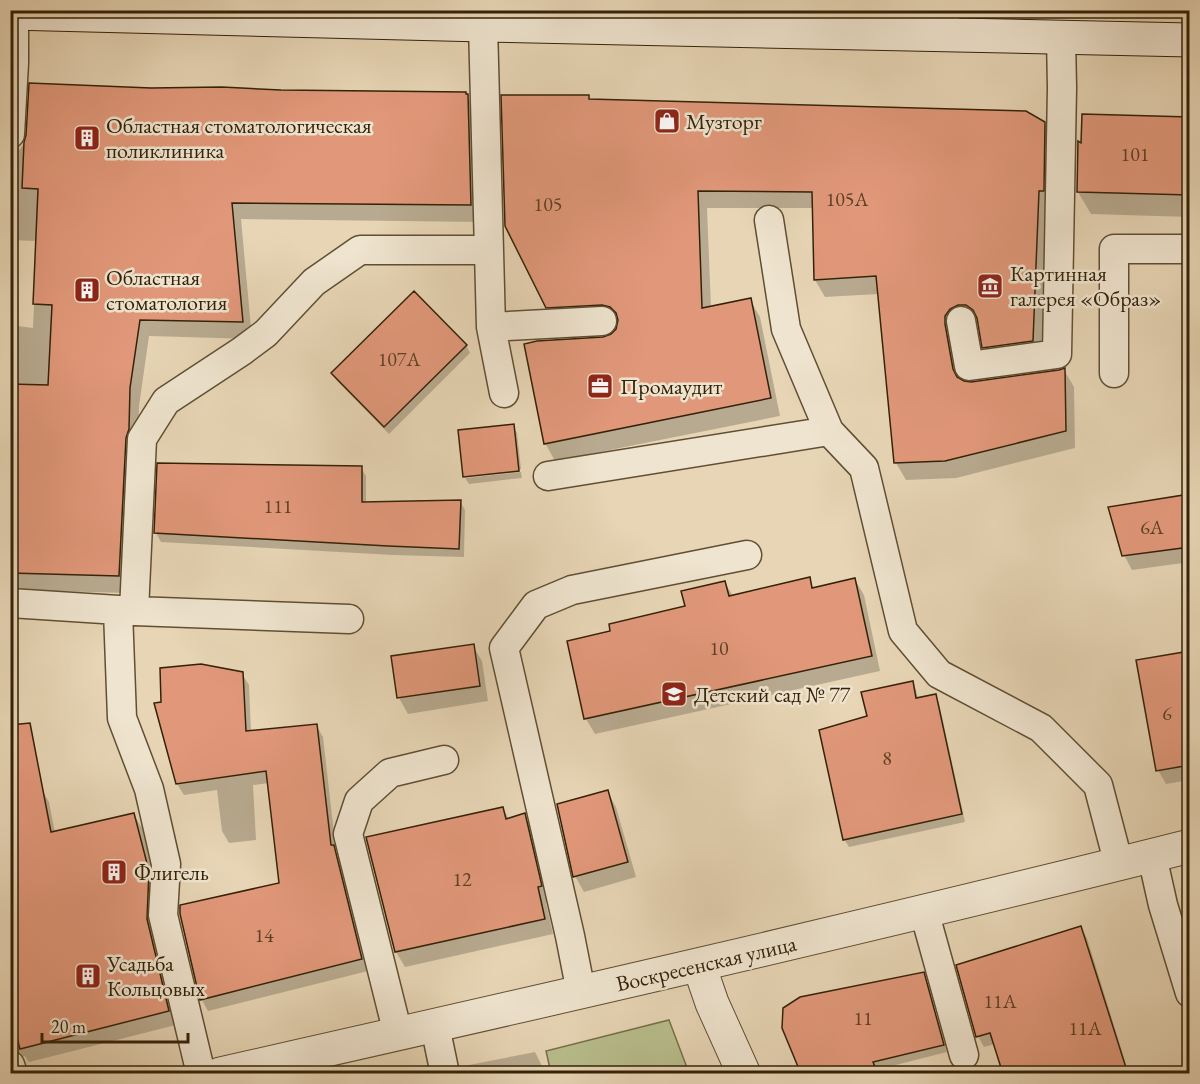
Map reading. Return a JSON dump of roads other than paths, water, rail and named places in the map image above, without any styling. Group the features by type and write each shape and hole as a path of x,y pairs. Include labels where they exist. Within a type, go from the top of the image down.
{"main road":[{"path":"12,13 483,25 945,22 1060,37 1190,40"},
{"name":"Воскресенская улица","path":"220,1074 699,965 1190,846"},
{"path":"699,965 712,1003 744,1074"}],"lane":[{"path":"10,134 14,63 12,13"},
{"path":"483,25 491,327 504,393"},
{"path":"961,321 969,366 1056,354 1062,88 1060,37"},
{"path":"769,220 786,329 829,431 864,468 903,631 939,674 1041,728 1098,785 1119,865"},
{"path":"1114,373 1114,249 1190,249"},
{"path":"201,1074 163,915 166,864 149,789 122,718 126,611 142,439 166,401 266,333 314,282 360,250 489,250"},
{"path":"491,327 602,321"},
{"path":"548,476 829,431"},
{"path":"582,992 504,648 536,605 572,590 747,555"},
{"path":"10,603 126,611 349,619"},
{"path":"398,1034 348,834 359,801 390,773 444,760"},
{"path":"1152,856 1163,905 1190,993"},
{"path":"924,911 964,1055"},
{"path":"435,1026 445,1074"},
{"path":"10,1065 13,1074"}],"place":[{"name":"Музторг","path":"667,121"},
{"name":"Областная стоматологическая поликлиника","path":"87,138"},
{"name":"Картинная галерея «Образ»","path":"990,286"},
{"name":"Областная стоматология","path":"87,290"},
{"name":"Промаудит","path":"600,386"},
{"name":"Детский сад № 77","path":"674,694"},
{"name":"Флигель","path":"114,872"},
{"name":"Усадьба Кольцовых","path":"88,976"}]}
